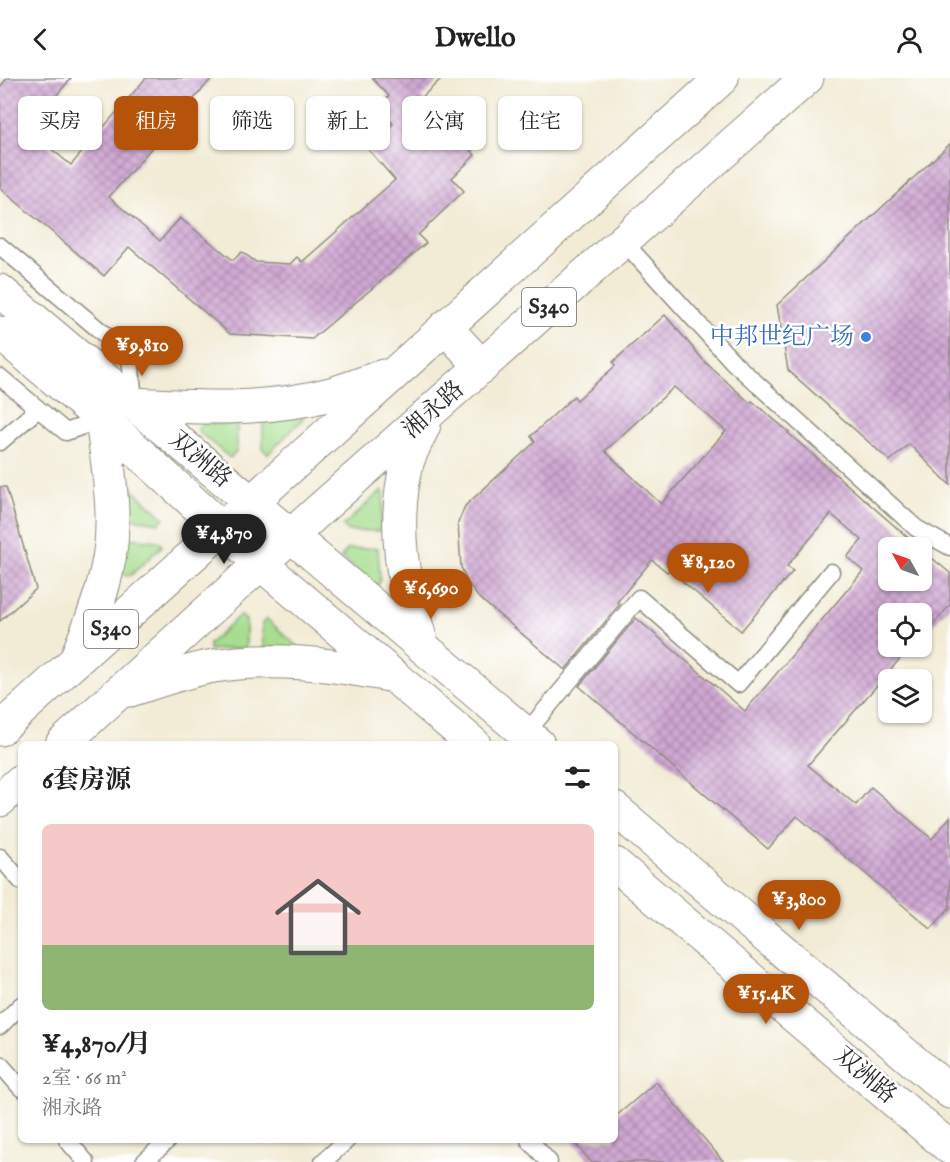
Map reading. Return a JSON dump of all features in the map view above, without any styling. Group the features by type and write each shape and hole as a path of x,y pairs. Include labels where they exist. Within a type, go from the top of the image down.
{"main road":[{"name":"S340","path":"0,729 722,78"},
{"name":"湘永路","path":"65,741 807,78"},
{"name":"双洲路","path":"0,291 532,739"},
{"path":"445,327 482,367"},
{"name":"双洲路","path":"0,333 102,419 261,564 470,741"},
{"path":"134,404 196,408 249,407 331,394 394,373"},
{"path":"423,646 402,572 399,505 408,461 429,414"},
{"path":"74,663 98,606 109,557 112,525 102,419"},
{"path":"117,695 174,675 216,666 257,662 303,663 394,676"},
{"name":"双洲路","path":"618,812 950,1092"},
{"name":"双洲路","path":"618,867 950,1148"}],"lane":[{"path":"623,241 734,363 916,528 950,547"},
{"path":"0,246 130,356 134,404"},
{"path":"0,377 66,432 102,419"},
{"path":"0,442 38,409"},
{"path":"532,739 639,598 738,684 831,572"},
{"path":"0,857 18,878"},
{"path":"0,1026 18,1008"},
{"path":"0,1064 18,1085"},
{"path":"70,1143 86,1162"},
{"path":"144,1162 165,1143"},
{"path":"323,1162 344,1143"},
{"path":"532,1143 549,1162"}],"green space":[{"path":"297,413 303,415 302,420 268,454 263,450 263,422"},
{"path":"201,424 237,424 237,450 230,458 200,433 198,430"},
{"path":"125,485 129,486 164,518 159,523 128,518"},
{"path":"382,490 384,494 380,531 348,531 343,526"},
{"path":"126,538 158,541 162,546 131,575 126,576 122,572"},
{"path":"378,548 380,580 379,584 374,586 341,557 348,549"},
{"path":"240,615 246,620 246,648 209,650 209,644"},
{"path":"267,619 299,648 263,648 262,623"}],"building":[{"path":"7,78 71,78 56,96 18,96 18,150 53,150 71,165 84,150 102,150 102,129 114,115 114,150 150,150 109,197 160,241 180,218 233,260 242,252 256,262 290,264 297,257 302,262 395,180 369,150 390,150 390,127 393,124 390,120 390,96 372,78 442,78 423,96 402,96 402,150 470,150 475,155 452,178 464,191 418,235 426,243 312,339 230,334 129,247 104,276 0,188 0,87"},
{"path":"146,78 212,78 196,96 130,96"},
{"name":"中邦世纪广场","path":"950,144 950,485 909,444 890,461 788,370 777,305"},
{"path":"665,315 705,362 750,403 752,401 789,432 907,537 878,537 878,591 932,591 932,558 950,573 950,605 932,626 932,603 878,603 878,657 901,657 891,669 878,669 878,684 808,765 856,805 871,787 932,839 950,817 950,907 931,929 797,816 768,849 579,686 636,618 745,711 863,571 847,557 862,540 831,514 787,566 793,571 741,631 669,570 667,572 652,560 617,602 620,604 565,670 478,597 468,583 461,567 458,523 465,506 535,442 531,436 574,396 577,400 615,366 613,362","holes":["674,387 726,431 661,504 605,451"]},
{"path":"0,487 6,487 36,589 0,621"},
{"path":"656,1082 724,1162 591,1162 575,1143 618,1143 618,1114"}],"place":[{"name":"中邦世纪广场","path":"866,337"}]}
